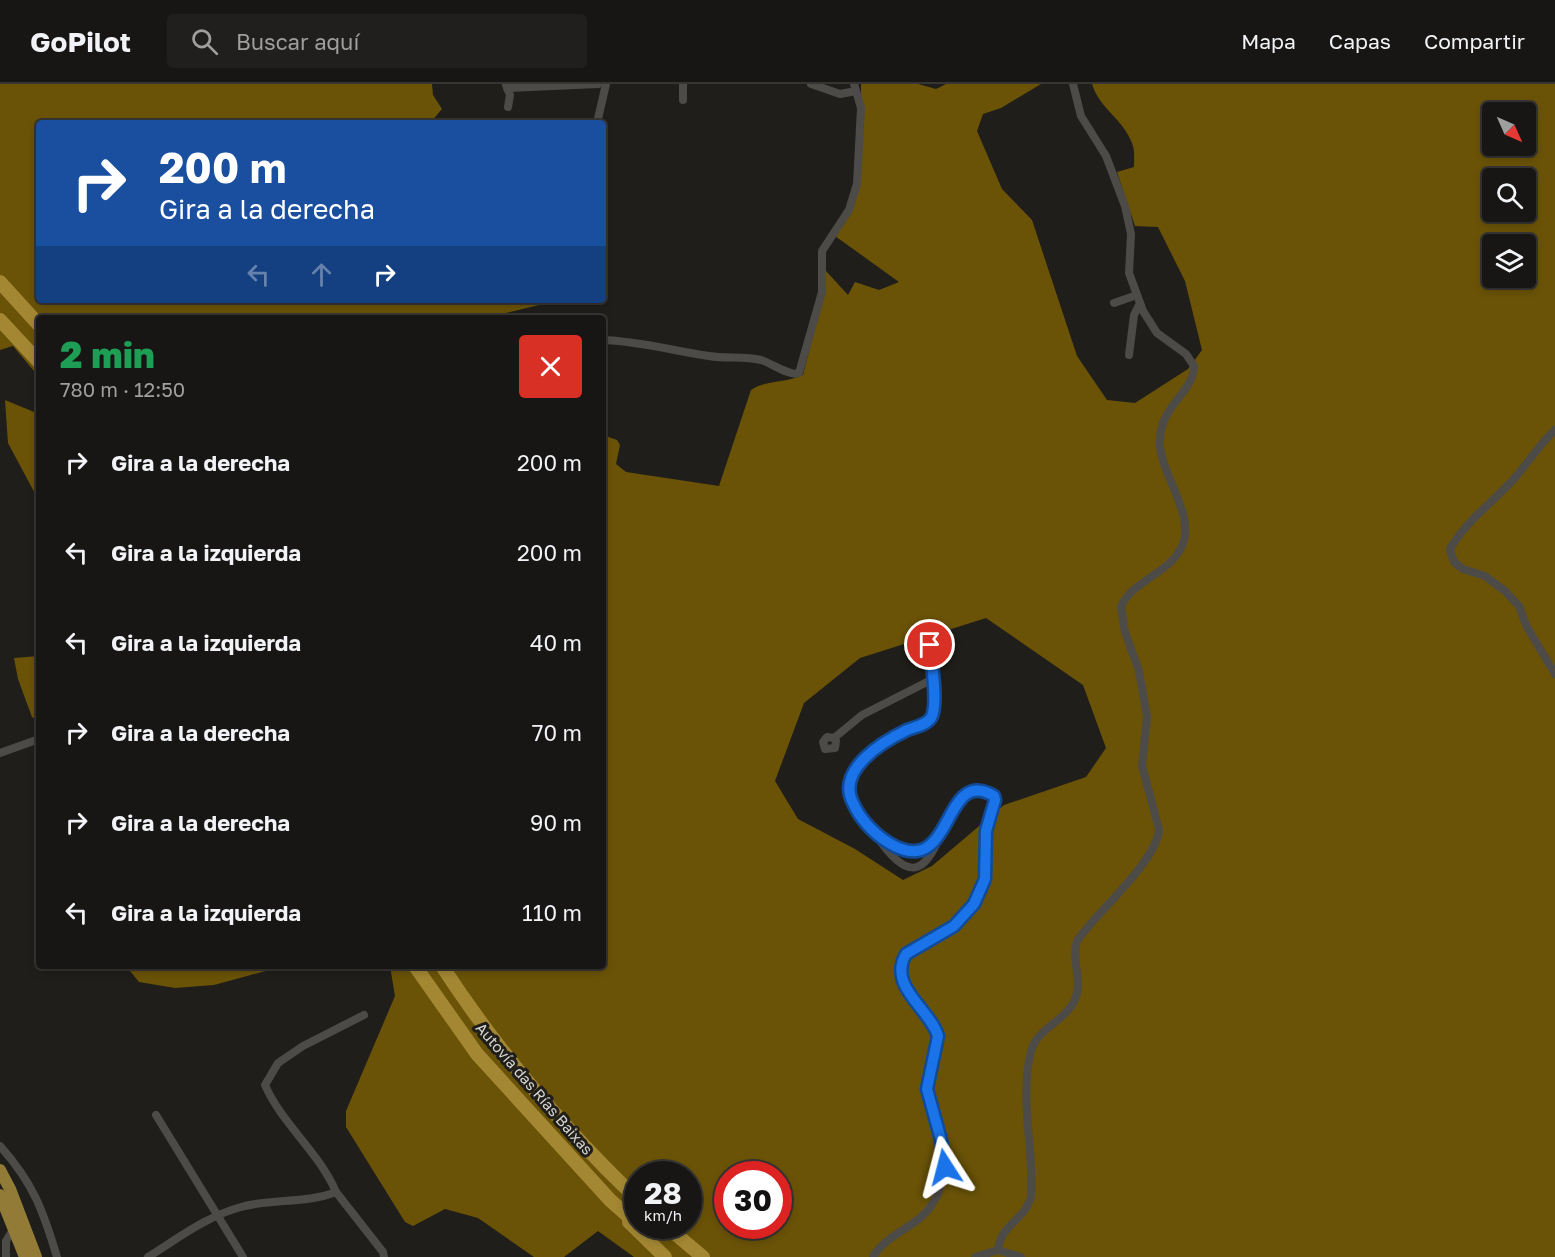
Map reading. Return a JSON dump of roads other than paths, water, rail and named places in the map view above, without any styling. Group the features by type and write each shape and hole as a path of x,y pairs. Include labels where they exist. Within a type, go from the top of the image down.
{"highway":[{"path":"0,282 36,322"},
{"path":"0,320 36,359"},
{"name":"Autovía das Rías Baixas","path":"417,969 477,1054 624,1212"},
{"name":"Autovía das Rías Baixas","path":"444,969 516,1069 580,1144 624,1186"},
{"path":"0,1170 10,1189 36,1257"},
{"path":"0,1195 25,1257"},
{"path":"610,1200 640,1235 665,1257"},
{"name":"Autovía das Rías Baixas","path":"654,1239 675,1257"},
{"path":"682,1239 703,1257"}],"street":[{"path":"508,107 510,95 506,86 598,84"},
{"path":"598,120 606,84"},
{"path":"683,84 683,100"},
{"path":"606,340 627,341 713,357 754,359 795,375 799,373 822,291 822,251 849,210 857,184 861,108 855,87 840,94 811,84"},
{"path":"998,1250 999,1238 1003,1231 1026,1209 1030,1197 1026,1103 1032,1047 1039,1034 1070,1008 1074,1001 1077,989 1074,956 1077,941 1148,857 1159,834 1142,766 1147,717 1139,671 1125,632 1121,607 1127,597 1169,564 1184,544 1184,520 1162,456 1160,439 1166,415 1191,380 1194,366 1186,354 1156,333 1138,299 1129,273 1131,234 1125,206 1106,156 1081,116 1073,84"},
{"path":"1114,303 1138,299"},
{"path":"1129,355 1138,299"},
{"path":"1555,430 1537,447 1515,478 1458,534 1450,549 1454,562 1463,569 1485,576 1505,591 1519,606 1527,627 1555,674"},
{"path":"873,1257 883,1244 926,1212 942,1181 944,1155 927,1089 938,1036 903,982 902,969 906,954 954,926 974,904 985,879 986,831 994,806 994,796 982,792 964,796 954,806 932,855 925,862 915,866 898,863 885,850 852,803 849,788 857,767 881,746 928,721 933,712 934,694 930,645"},
{"path":"834,738 862,715 933,680"},
{"path":"915,688 934,694"},
{"path":"0,753 36,740"},
{"path":"875,834 902,851 914,853 931,846 945,826"},
{"path":"914,853 918,860 915,866"},
{"path":"364,1015 303,1046 278,1063 265,1085 273,1102 329,1176 336,1192 383,1252 384,1257"},
{"path":"156,1115 243,1257"},
{"path":"0,1146 23,1172 43,1210 57,1257"},
{"path":"148,1257 217,1215 243,1206 317,1199 336,1192"},
{"path":"6,1257 6,1241 15,1228"},
{"path":"975,1257 998,1250 1021,1257"}]}
